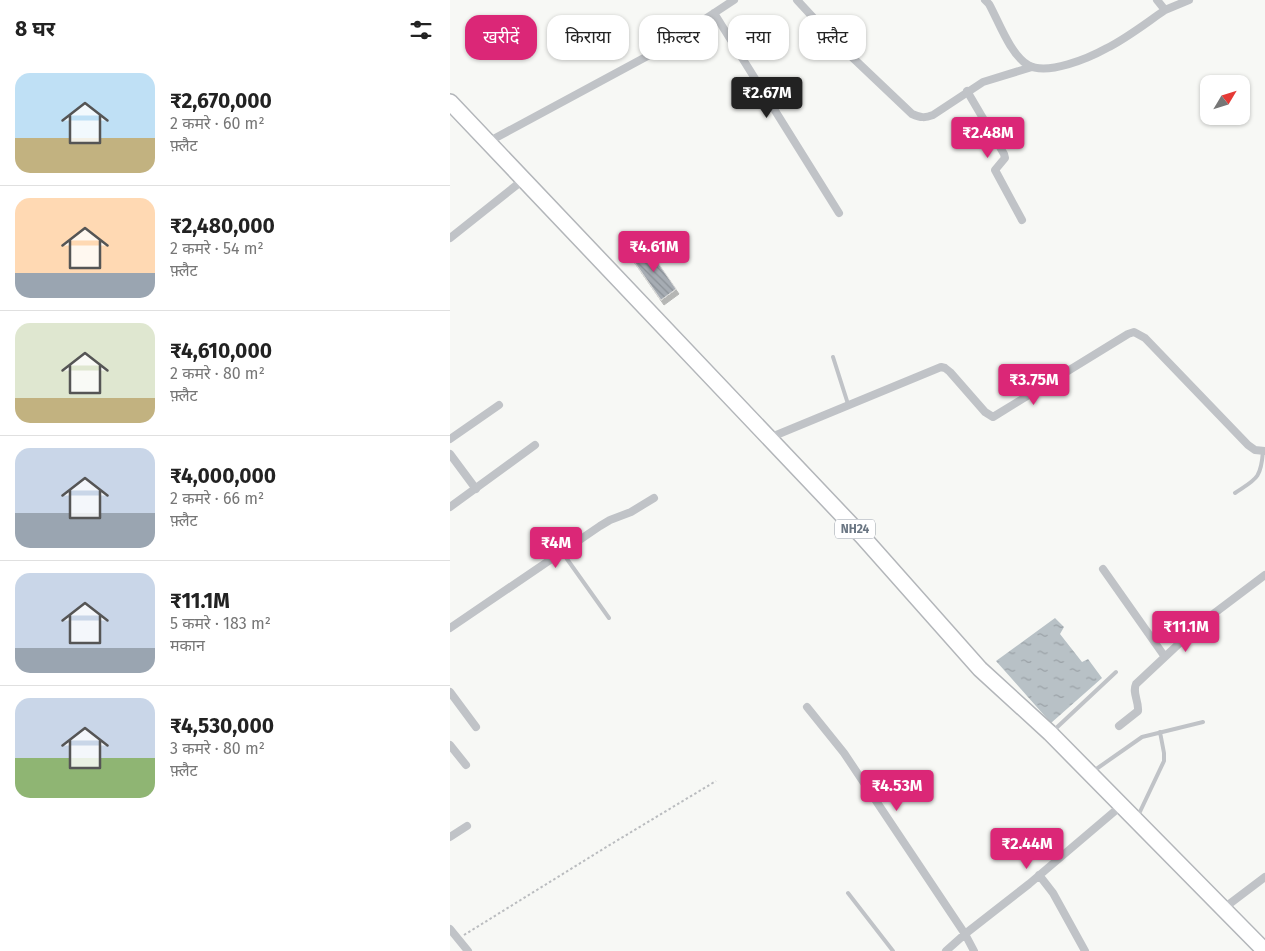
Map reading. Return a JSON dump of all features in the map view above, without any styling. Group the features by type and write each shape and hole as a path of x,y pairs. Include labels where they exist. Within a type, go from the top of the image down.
{"highway":[{"name":"NH24","path":"450,102 862,536 980,669 1050,733 1265,951"}],"street":[{"path":"488,142 655,52 714,13 724,3 734,0"},
{"path":"797,0 833,39 912,114 925,118 933,115 982,82 1032,66"},
{"path":"985,0 1019,57 1032,66 1046,69 1057,68 1101,51 1164,10 1188,0"},
{"path":"1157,0 1164,10"},
{"path":"714,13 839,213"},
{"path":"967,91 1004,154 1005,158 995,170 1022,220"},
{"path":"450,238 523,180"},
{"path":"769,438 941,367 950,372 985,412 993,417 1134,332 1145,338 1248,445 1255,450 1264,451"},
{"path":"450,439 500,404"},
{"path":"450,507 535,445"},
{"path":"450,454 476,489"},
{"path":"450,628 610,520 631,512 654,498"},
{"path":"1103,569 1165,657"},
{"path":"1120,726 1138,711 1134,692 1136,684 1200,624 1265,575"},
{"path":"450,692 476,727"},
{"path":"807,707 844,753 965,934 974,951"},
{"path":"450,744 466,765"},
{"path":"946,951 1040,875 1122,805"},
{"path":"450,837 467,826"},
{"path":"1040,875 1053,893 1085,951"},
{"path":"1224,908 1265,877"},
{"path":"450,929 468,951"}],"lane":[{"path":"833,357 848,404"},
{"path":"1235,494 1257,477 1261,471 1264,451"},
{"path":"562,552 609,618"},
{"path":"1050,733 1116,672"},
{"path":"1090,773 1132,742 1142,737 1203,722"},
{"path":"1136,820 1164,762 1160,732"},
{"path":"848,893 893,951"}],"path":[{"path":"458,939 716,781"}],"water":[{"path":"1055,618 1064,627 1060,634 1082,662 1088,659 1102,678 1051,723 996,661"}],"building":[{"path":"647,247 676,289 661,300 631,257"}]}
